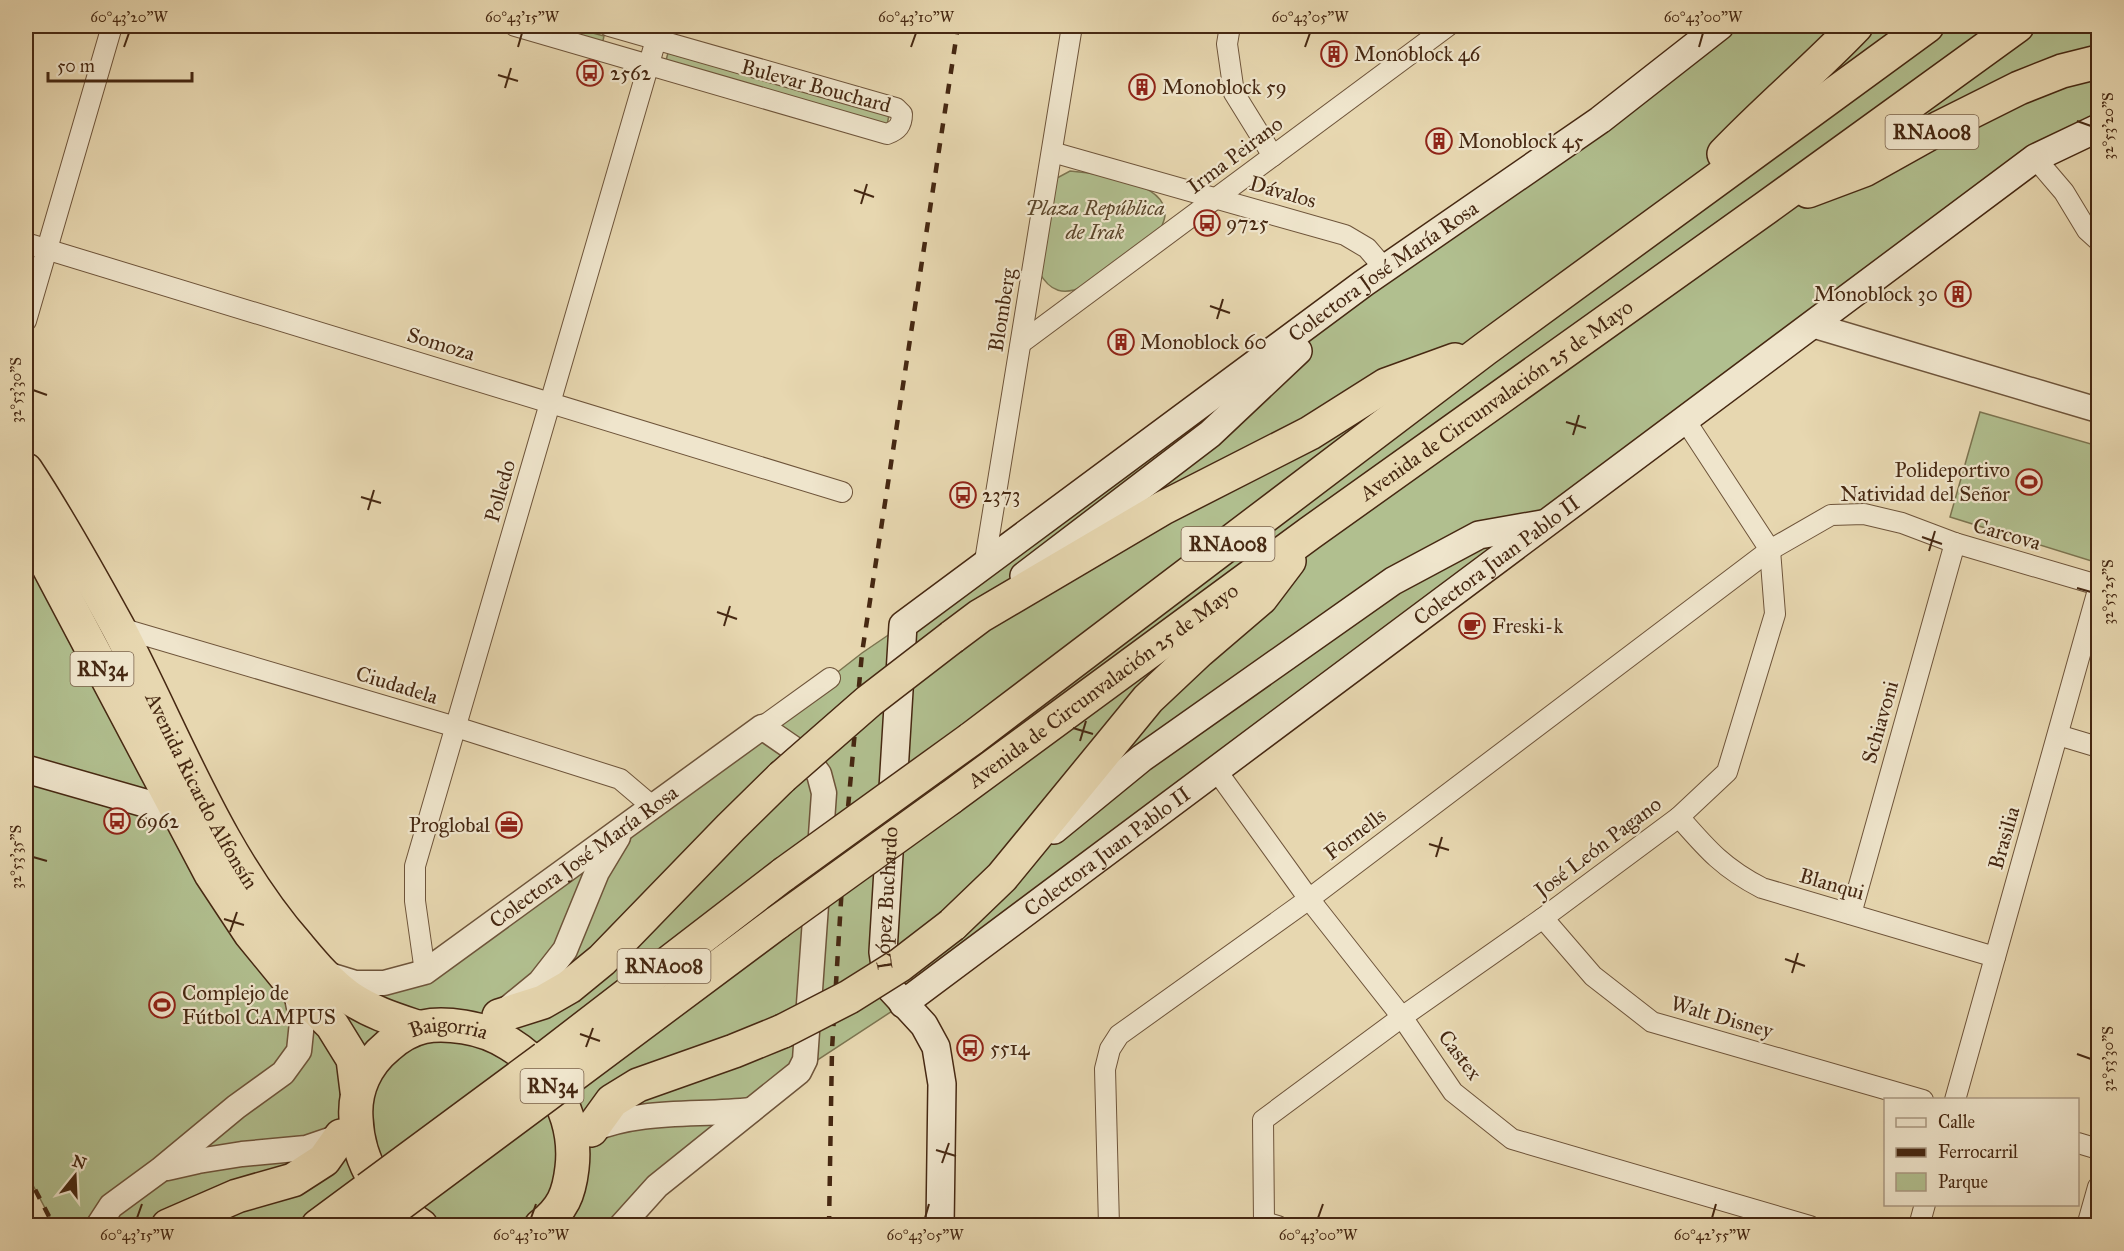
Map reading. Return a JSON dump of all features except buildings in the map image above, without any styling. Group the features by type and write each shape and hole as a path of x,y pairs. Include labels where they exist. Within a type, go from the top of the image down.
{"highway":[{"path":"1665,216 1760,117 1856,26"},
{"name":"Avenida de Circunvalación 25 de Mayo","path":"318,1226 376,1209 553,1071 784,874 971,739 1665,216 1928,26"},
{"name":"Avenida de Circunvalación 25 de Mayo","path":"553,1071 778,922 1310,533 2017,26"},
{"name":"RNA008","path":"1767,207 1864,170 1941,127 2019,88 2062,71 2098,62"},
{"path":"499,1016 543,1002 569,987 602,960 782,777 869,701 980,616 1163,507 1310,433 1386,385 1485,350"},
{"name":"Avenida Ricardo Alfonsín","path":"32,479 117,627 215,823 246,876 281,927 308,981 353,1059 351,1112"},
{"name":"Avenida Ricardo Alfonsín","path":"26,524 177,812 211,874 250,933 308,981 382,1015 417,1027"},
{"path":"591,1130 612,1101 638,1085 783,1031 849,997 900,965 952,925 1002,877 1148,699 1199,651 1261,598 1310,533"},
{"name":"Baigorria","path":"168,1226 237,1196 293,1180 324,1160 351,1112 367,1070 381,1052 398,1037 417,1027 452,1025 495,1036 515,1047 547,1077 559,1096 572,1139 573,1161 568,1214 551,1218 541,1226"},
{"name":"RN34","path":"351,1112 360,1150 373,1178 392,1203 421,1226"}],"main road":[{"name":"Colectora José María Rosa","path":"903,625 1374,276 1600,120 1720,26"},
{"name":"Colectora Juan Pablo II","path":"903,1004 2035,158 2098,128"},
{"path":"980,616 1025,575 1210,434 1374,276"},
{"path":"1002,877 1073,813 1142,758 1393,581 1479,535 1547,523"},
{"name":"López Buchardo","path":"903,625 883,952 888,986 924,1025 936,1047 942,1084 940,1226"},
{"path":"26,769 215,823"}],"street":[{"path":"26,321 112,26"},
{"name":"Bulevar Bouchard","path":"514,26 887,134 896,131 902,123 902,114 896,108 658,32 609,26"},
{"name":"Blomberg","path":"984,567 1072,26"},
{"path":"1230,26 1227,44 1234,93 1273,156"},
{"name":"Irma Peirano","path":"1021,343 1447,26"},
{"name":"Polledo","path":"425,972 415,901 415,866 658,32"},
{"name":"Dávalos","path":"1052,152 1346,235 1367,248 1374,276"},
{"path":"2035,158 2064,192 2087,230 2098,240"},
{"name":"Somoza","path":"26,243 842,492"},
{"path":"1812,325 2098,410"},
{"name":"José León Pagano","path":"1271,1224 1263,1120 1679,817 1727,772 1775,614 1770,550 1685,420"},
{"path":"26,459 32,479"},
{"name":"Carcova","path":"1770,550 1831,514 1863,514 1902,523 1955,543 2098,588"},
{"name":"Schiavoni","path":"1851,914 1955,543"},
{"name":"Fornells","path":"1109,1226 1105,1069 1110,1049 1119,1035 1309,899 1770,550"},
{"name":"Brasilia","path":"1956,1098 2098,588"},
{"name":"Ciudadela","path":"117,627 456,727 620,779 653,807"},
{"name":"Colectora José María Rosa","path":"308,981 384,983 425,972 830,678"},
{"path":"621,1226 657,1186 799,1072 805,1060 824,793 819,774 807,758 762,727"},
{"path":"2058,735 2098,747"},
{"name":"Castex","path":"1216,770 1309,899 1402,1017 1453,1092 1512,1139 1810,1226"},
{"name":"Blanqui","path":"1679,817 1709,852 1737,875 1762,888 1995,957"},
{"path":"452,1025 499,1016 540,982 565,950 597,872 624,828"},
{"name":"Walt Disney","path":"1543,918 1593,976 1652,1022 1916,1098"},
{"path":"105,1216 236,1107 284,1073 299,1051 308,981"},
{"path":"573,1161 591,1130 610,1122 674,1113 719,1114 751,1110"},
{"path":"160,1170 242,1154 306,1148 351,1112"},
{"path":"2079,1143 2098,1149"},
{"path":"2087,1226 2098,1187"},
{"path":"1920,1226 1925,1206"}],"green space":[{"path":"535,26 567,26 604,36 602,45"},
{"path":"1720,26 2098,26 2098,128 903,1004 799,1072 621,1225 54,1225 26,1172 26,459 295,988 425,972"},
{"path":"668,53 889,115 887,125 665,64"},
{"name":"Plaza República de Irak","path":"1070,171 1111,177 1142,187 1154,194 1162,203 1165,215 1161,229 1084,286 1064,291 1053,288 1039,272 1057,178"},
{"name":"Polideportivo Natividad del Señor","path":"1980,412 2098,446 2098,563 1950,517"}],"railway":[{"path":"829,1226 832,1049 844,852 862,653 958,26"},
{"path":"26,1172 54,1226"}],"place":[{"name":"Monoblock 46","path":"1334,54"},
{"name":"2562","path":"590,73"},
{"name":"Monoblock 59","path":"1142,87"},
{"name":"Monoblock 45","path":"1439,141"},
{"name":"9725","path":"1207,223"},
{"name":"Monoblock 30","path":"1958,294"},
{"name":"Monoblock 60","path":"1121,342"},
{"name":"Polideportivo Natividad del Señor","path":"2029,482"},
{"name":"2373","path":"963,495"},
{"name":"Freski-k","path":"1472,626"},
{"name":"6962","path":"117,821"},
{"name":"Proglobal","path":"509,825"},
{"name":"Complejo de Fútbol CAMPUS","path":"162,1005"},
{"name":"5514","path":"970,1048"}]}
